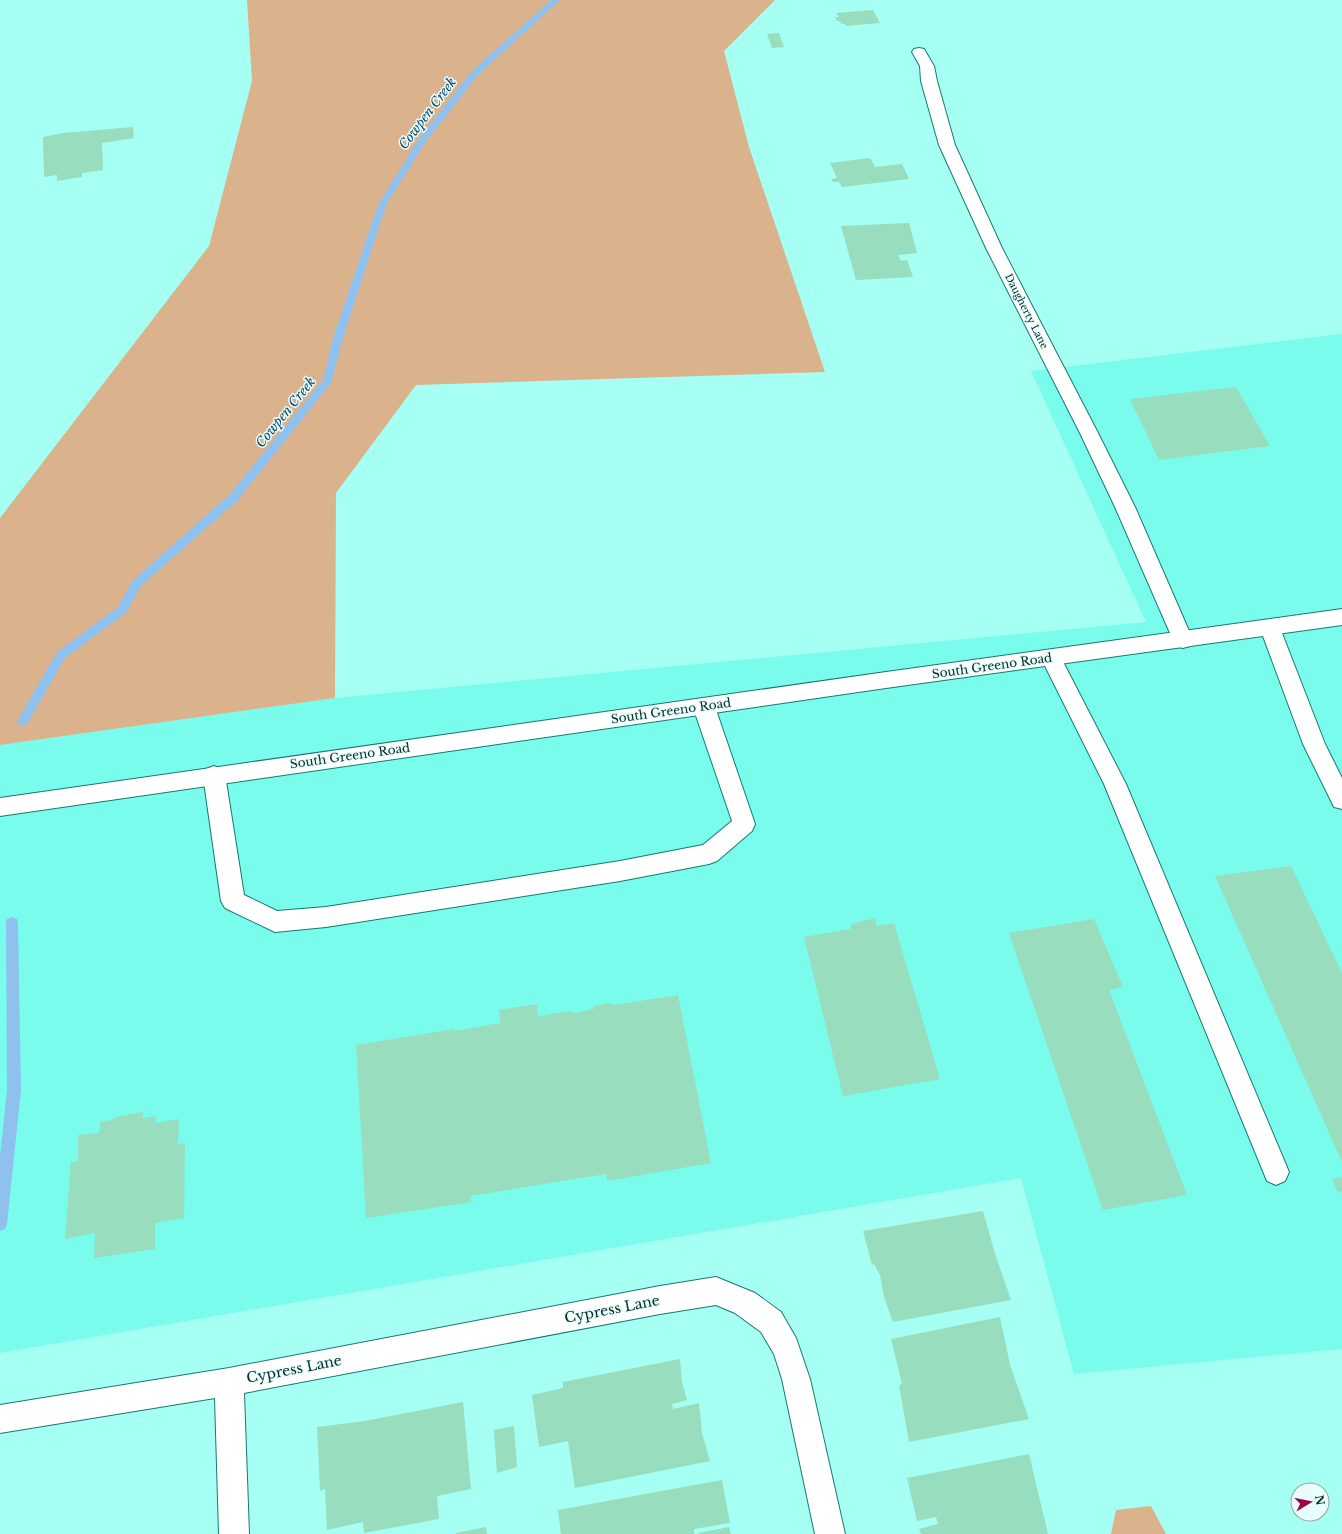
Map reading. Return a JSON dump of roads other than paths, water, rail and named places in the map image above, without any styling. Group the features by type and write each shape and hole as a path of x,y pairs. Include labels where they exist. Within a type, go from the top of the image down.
{"street":[{"name":"Daugherty Lane","path":"919,52 927,66 929,80 947,145 994,248 1093,440 1183,640"},
{"name":"South Greeno Road","path":"0,807 886,680 1342,617"},
{"path":"1270,628 1314,744 1342,800"},
{"path":"1051,658 1115,784 1276,1172"},
{"path":"214,776 233,901 276,922 326,917 620,871 709,854 744,824 704,707"},
{"name":"Cypress Lane","path":"0,1419 229,1382 652,1302 716,1292 745,1303 771,1322 786,1348 796,1379 830,1534"},
{"name":"Cypress Lane","path":"229,1382 234,1534"}],"waterway":[{"name":"Cowpen Creek","path":"23,721 61,655 122,610 136,584 234,497 328,381 338,338 382,205 421,142 475,73 556,0"},
{"name":"Cowpen Creek","path":"0,1224 14,1090 12,923"}]}
